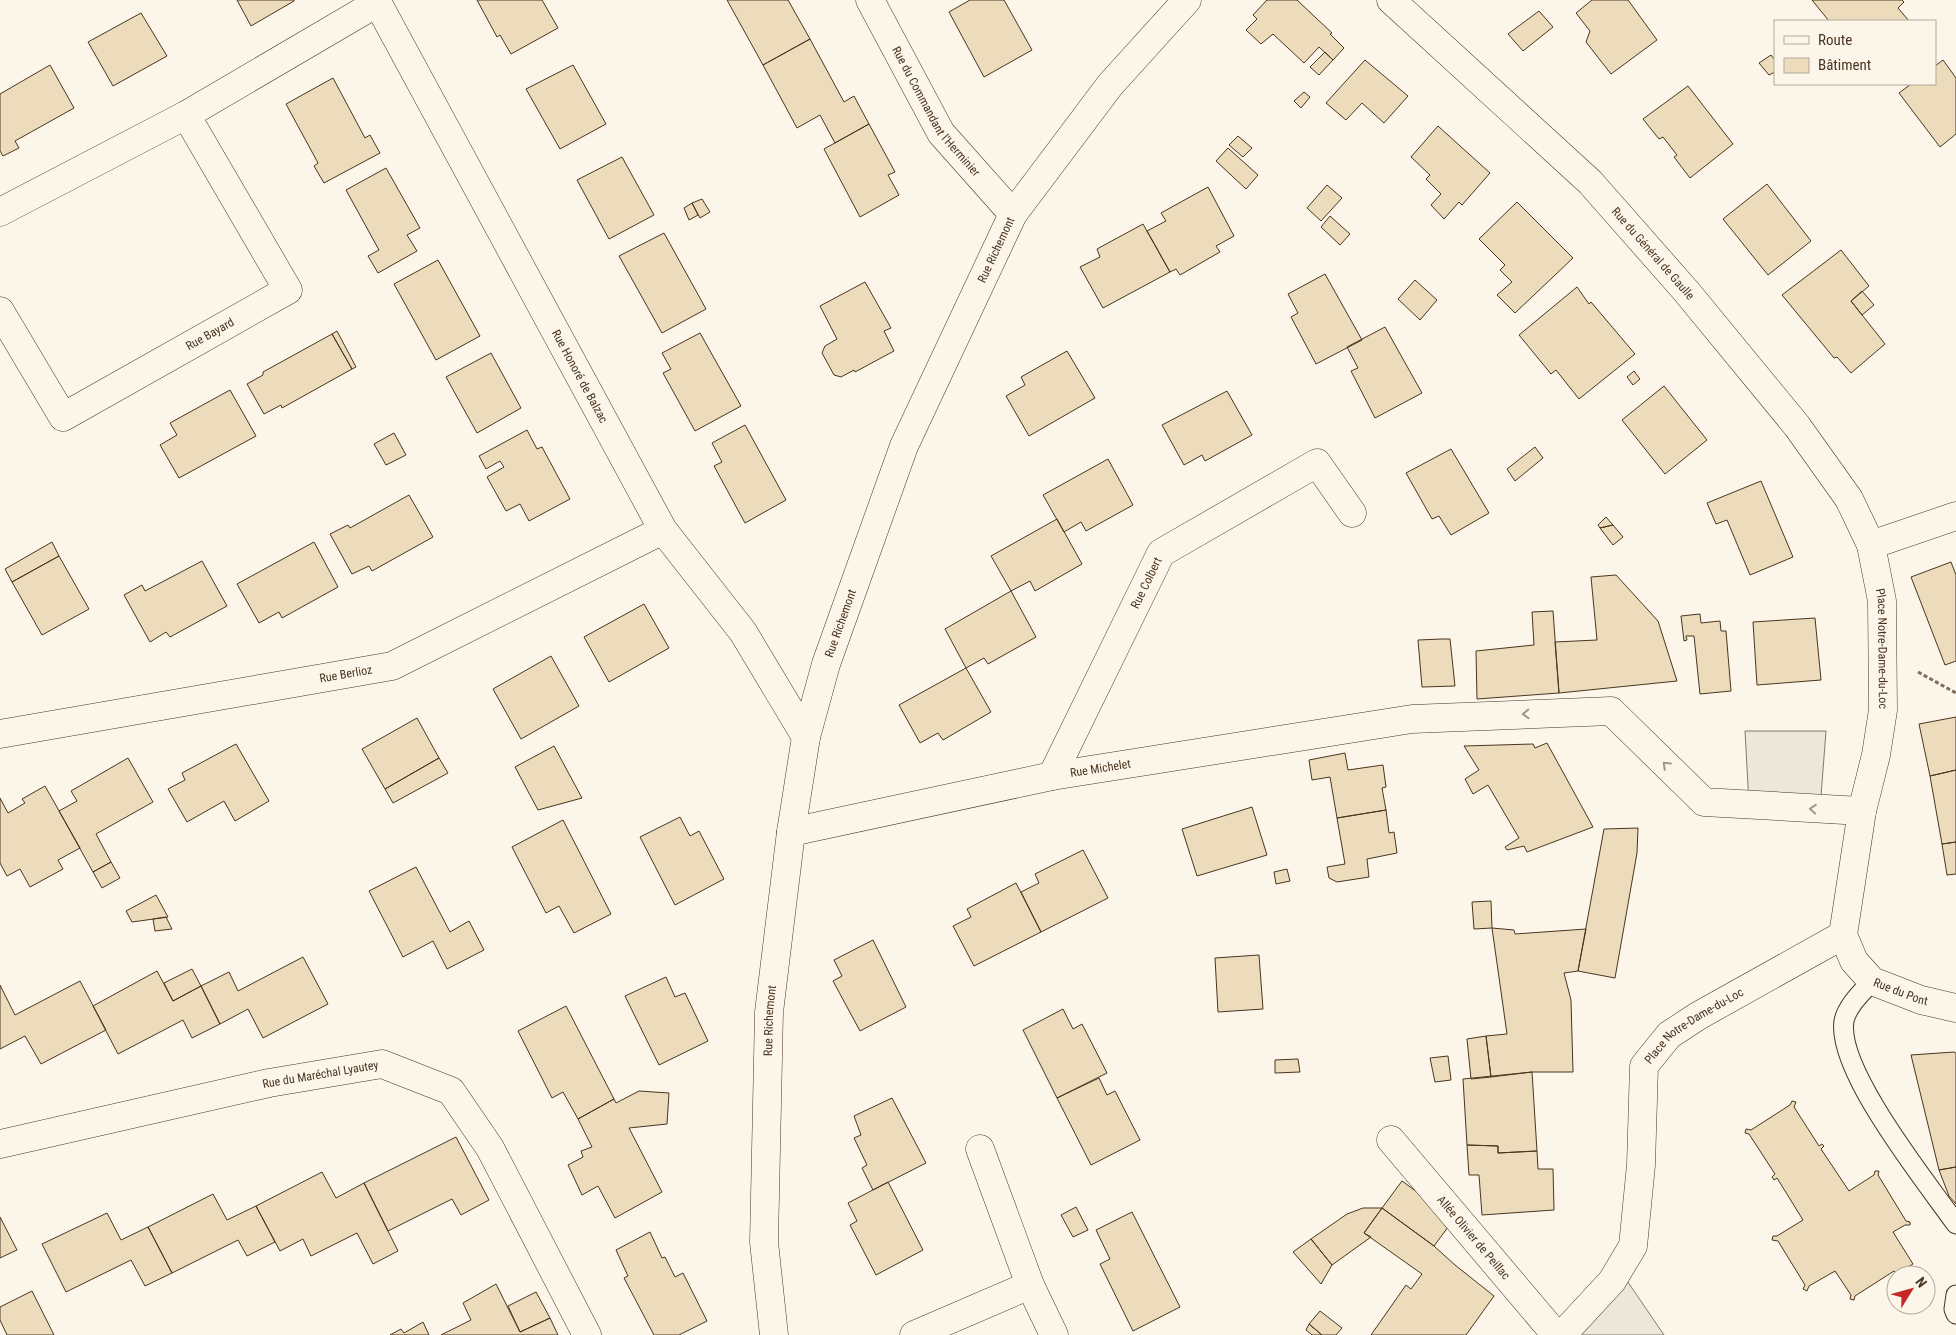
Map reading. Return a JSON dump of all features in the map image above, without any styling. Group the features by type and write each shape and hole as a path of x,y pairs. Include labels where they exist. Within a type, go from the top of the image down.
{"street":[{"name":"Rue du Commandant l'Herminier","path":"870,0 941,133 1013,214"},
{"name":"Rue Richemont","path":"774,1335 764,1242 769,1012 791,832 806,737 826,664 904,446 1013,214 1110,86 1187,0"},
{"name":"Rue du Général de Gaulle","path":"1391,0 1603,196 1686,291 1797,426 1849,499 1871,545"},
{"path":"0,212 186,115 376,1"},
{"name":"Rue Honoré de Balzac","path":"376,1 663,530 743,632 806,737"},
{"name":"Rue Bayard","path":"0,311 63,417 288,290 186,115"},
{"name":"Rue Colbert","path":"1052,776 1161,553 1317,463 1352,513"},
{"path":"1871,545 1956,516"},
{"name":"Rue Berlioz","path":"0,734 392,666 663,530"},
{"name":"Place Notre-Dame-du-Loc","path":"1562,1335 1612,1280 1633,1246 1641,1165 1644,1066 1669,1035 1698,1016 1843,935 1862,811 1876,755 1883,710 1882,601 1871,545"},
{"name":"Rue Michelet","path":"791,832 1052,776 1412,719 1611,711 1704,802 1862,811"},
{"name":"Rue du Pont","path":"1843,935 1854,961 1872,981 1921,1000 1956,1008"},
{"name":"Rue du Maréchal Lyautey","path":"0,1144 269,1083 382,1064 451,1091 490,1148 587,1335"},
{"name":"Allée Olivier de Peillac","path":"1391,1140 1556,1335"},
{"path":"980,1149 1030,1285 1054,1335"},
{"path":"914,1335 1030,1285"}],"lane":[{"path":"1872,981 1854,1002 1844,1021 1845,1045 1854,1070 1872,1103 1956,1224"},
{"path":"1956,1295 1954,1309 1956,1314"}],"shaded area":[{"path":"1745,731 1826,731 1820,809 1749,804"},
{"path":"1619,1269 1664,1335 1581,1335"}],"building":[{"path":"237,0 294,0 294,1 251,26"},
{"path":"477,0 542,0 558,28 511,54 500,35 497,37"},
{"path":"727,0 788,0 810,39 763,65"},
{"path":"970,0 1004,0 1032,50 984,77 949,12"},
{"path":"1267,0 1297,0 1332,33 1330,34 1344,48 1333,60 1319,47 1304,63 1273,34 1261,44 1246,30 1257,19 1253,15"},
{"path":"1592,0 1628,0 1657,40 1611,74 1586,42 1590,31 1576,13"},
{"path":"1812,0 1902,0 1904,2 1898,8 1908,20 1828,20"},
{"path":"1539,11 1553,27 1523,51 1508,34"},
{"path":"141,13 167,56 113,86 88,42"},
{"path":"810,39 844,102 854,96 869,124 835,143 820,115 797,128 763,65"},
{"path":"1325,52 1333,60 1319,75 1310,67"},
{"path":"1771,55 1774,59 1774,72 1769,75 1759,63"},
{"path":"1365,60 1408,96 1384,123 1362,103 1346,120 1326,103"},
{"path":"1943,60 1956,78 1956,134 1940,147 1899,93 1910,85 1936,85 1936,65"},
{"path":"50,65 74,108 15,141 19,148 3,156 0,151 0,94"},
{"path":"573,65 606,124 560,149 526,89"},
{"path":"333,78 365,138 370,135 380,153 324,183 314,166 318,163 286,104"},
{"path":"1688,86 1733,144 1690,178 1674,157 1677,155 1663,137 1659,139 1643,119"},
{"path":"1304,92 1310,97 1301,108 1294,101"},
{"path":"869,124 895,172 888,175 899,195 860,217 824,149"},
{"path":"1438,126 1490,173 1462,205 1459,202 1444,219 1431,205 1441,194 1426,179 1430,175 1411,157"},
{"path":"1238,136 1252,148 1243,157 1229,145"},
{"path":"1228,148 1258,175 1246,189 1216,161"},
{"path":"622,157 654,215 609,239 577,180"},
{"path":"386,168 420,228 407,235 417,251 378,273 368,256 379,250 346,190"},
{"path":"1767,184 1811,241 1768,275 1723,219"},
{"path":"1327,185 1342,198 1321,221 1307,208"},
{"path":"1208,187 1234,236 1216,246 1220,252 1180,275 1176,269 1170,272 1147,231 1166,221 1161,213"},
{"path":"702,199 710,212 700,218 692,203"},
{"path":"1517,202 1573,258 1515,313 1497,295 1512,282 1500,270 1505,265 1479,239"},
{"path":"692,203 698,215 689,220 684,208"},
{"path":"1330,216 1350,234 1340,245 1321,227"},
{"path":"1143,224 1170,272 1103,308 1080,267 1100,257 1097,249"},
{"path":"664,233 706,309 662,333 619,256"},
{"path":"1841,250 1869,286 1851,301 1885,344 1851,373 1837,357 1834,358 1782,295"},
{"path":"438,260 480,336 436,360 394,284"},
{"path":"1325,274 1362,340 1316,364 1291,317 1298,313 1288,294"},
{"path":"1415,280 1437,300 1420,320 1398,299"},
{"path":"865,282 891,328 884,331 894,351 855,372 854,370 841,377 834,375 822,353 825,346 837,339 820,306"},
{"path":"1577,287 1589,304 1591,302 1635,354 1579,399 1556,370 1551,374 1519,335"},
{"path":"1862,291 1874,305 1862,315 1851,301"},
{"path":"1385,327 1422,393 1375,418 1351,371 1358,368 1347,347"},
{"path":"337,331 356,367 352,369 332,334"},
{"path":"700,333 741,406 695,431 663,373 671,369 662,353"},
{"path":"332,334 352,369 282,408 281,405 264,414 247,384 263,375 263,372"},
{"path":"1067,351 1095,398 1029,436 1006,396 1025,385 1021,377"},
{"path":"491,353 521,408 477,433 446,377"},
{"path":"1634,371 1640,379 1633,385 1627,377"},
{"path":"1664,386 1707,440 1665,474 1622,420"},
{"path":"230,390 256,436 179,478 160,445 177,435 170,423"},
{"path":"1227,391 1252,435 1205,461 1202,455 1184,465 1162,425"},
{"path":"745,425 786,500 745,523 714,466 722,462 712,443"},
{"path":"527,430 537,449 542,447 570,499 529,521 520,504 506,511 487,477 504,467 500,461 486,469 479,456"},
{"path":"394,433 406,455 386,465 374,444"},
{"path":"1535,447 1543,458 1515,481 1507,469"},
{"path":"1451,449 1489,513 1451,535 1439,516 1432,519 1406,473"},
{"path":"1108,459 1133,505 1086,531 1081,522 1064,532 1043,495"},
{"path":"1761,481 1793,557 1750,575 1727,520 1716,524 1707,503"},
{"path":"409,495 433,537 372,571 369,566 352,574 330,534 348,525 350,528"},
{"path":"1606,517 1613,525 1600,528 1598,525"},
{"path":"1057,519 1082,564 1035,591 1030,581 1011,591 991,556"},
{"path":"1613,525 1623,537 1613,545 1600,528"},
{"path":"52,542 59,556 12,582 5,569"},
{"path":"314,542 338,587 282,618 279,612 259,623 237,584"},
{"path":"59,556 89,609 42,635 12,582"},
{"path":"202,561 227,606 170,637 166,632 150,642 124,595 142,585 145,591"},
{"path":"1951,562 1956,575 1956,661 1945,665 1911,577"},
{"path":"1616,575 1658,621 1677,681 1559,693 1555,642 1597,640 1591,577"},
{"path":"1011,591 1036,637 988,664 984,658 966,668 945,629"},
{"path":"644,604 669,648 609,682 584,637"},
{"path":"1553,611 1559,693 1477,699 1476,651 1534,645 1532,612"},
{"path":"1700,614 1701,623 1720,621 1721,631 1726,631 1731,691 1700,694 1694,636 1686,636 1687,640 1684,641 1681,616"},
{"path":"1815,618 1821,680 1757,685 1753,622"},
{"path":"1450,639 1455,686 1422,687 1418,640"},
{"path":"551,656 579,706 521,739 493,689"},
{"path":"966,668 991,712 943,740 938,733 920,743 899,705"},
{"path":"1956,717 1956,770 1930,776 1919,724"},
{"path":"417,718 439,758 385,789 362,749"},
{"path":"1547,743 1593,827 1527,852 1524,846 1507,850 1505,847 1519,838 1488,785 1473,794 1465,779 1479,770 1464,746 1533,744 1535,748"},
{"path":"236,744 269,801 235,821 224,801 187,822 168,789 185,780 182,773"},
{"path":"554,746 582,798 538,810 515,767"},
{"path":"1345,753 1348,770 1383,765 1386,787 1382,788 1386,810 1337,818 1330,777 1312,780 1309,760"},
{"path":"128,758 153,802 96,834 111,862 93,872 59,811 77,801 71,791"},
{"path":"439,758 448,773 393,803 385,789"},
{"path":"1956,770 1956,842 1942,844 1930,776"},
{"path":"45,786 80,848 58,860 63,869 30,887 20,869 7,876 0,863 0,798 8,813 25,803 22,799"},
{"path":"1252,807 1267,855 1197,876 1182,829"},
{"path":"1386,810 1389,833 1394,832 1397,853 1367,859 1369,877 1337,882 1329,878 1327,867 1345,864 1337,818"},
{"path":"680,817 690,836 699,831 724,879 675,905 640,837"},
{"path":"563,820 611,914 574,933 559,906 546,913 512,847"},
{"path":"1638,828 1637,853 1615,978 1578,971 1604,829"},
{"path":"1956,842 1956,874 1947,875 1942,844"},
{"path":"1083,850 1108,898 1041,932 1021,892 1039,883 1035,874"},
{"path":"111,862 120,878 102,888 93,872"},
{"path":"416,867 450,932 469,921 484,950 447,969 433,941 403,957 369,891"},
{"path":"1287,869 1290,881 1276,884 1274,872"},
{"path":"1016,883 1041,932 974,966 953,926 971,917 967,909"},
{"path":"156,895 168,917 132,922 126,911"},
{"path":"1491,901 1492,928 1474,929 1472,902"},
{"path":"166,917 172,929 155,931 153,919"},
{"path":"1492,928 1514,930 1515,934 1586,929 1578,971 1564,973 1571,1000 1573,1072 1532,1072 1491,1077 1486,1036 1507,1034"},
{"path":"873,940 906,1007 860,1031 833,981 842,976 834,960"},
{"path":"1259,955 1263,1009 1218,1012 1215,958"},
{"path":"303,957 328,1004 263,1038 248,1009 220,1024 201,986 229,972 238,991"},
{"path":"192,969 201,986 173,1001 164,983"},
{"path":"157,971 173,1001 201,986 220,1024 192,1038 183,1020 118,1054 93,1006"},
{"path":"666,977 675,997 685,993 708,1041 659,1065 625,996"},
{"path":"80,981 106,1030 41,1064 25,1036 0,1049 0,985 15,1015"},
{"path":"566,1006 614,1099 578,1119 563,1092 552,1098 518,1031"},
{"path":"1063,1009 1073,1029 1082,1024 1107,1073 1057,1098 1023,1030"},
{"path":"1486,1036 1491,1077 1471,1079 1467,1039"},
{"path":"1956,1053 1956,1167 1939,1170 1911,1055"},
{"path":"1448,1056 1451,1080 1435,1082 1430,1058"},
{"path":"1298,1059 1300,1072 1275,1073 1275,1060"},
{"path":"1532,1072 1537,1151 1498,1153 1498,1146 1467,1145 1463,1079"},
{"path":"1099,1078 1107,1095 1115,1091 1140,1140 1091,1165 1057,1098"},
{"path":"639,1091 669,1093 667,1124 629,1128 662,1192 615,1218 598,1186 582,1195 568,1165 583,1157 581,1151 592,1147 578,1119 614,1099 616,1103"},
{"path":"892,1098 926,1163 873,1190 862,1168 867,1165 854,1138 861,1135 854,1116"},
{"path":"1792,1101 1796,1102 1794,1107 1819,1146 1822,1144 1824,1146 1821,1149 1849,1191 1874,1175 1875,1171 1879,1171 1878,1175 1906,1221 1910,1222 1910,1225 1905,1225 1893,1232 1913,1264 1886,1265 1886,1276 1855,1296 1854,1300 1850,1299 1851,1295 1835,1271 1809,1286 1807,1291 1803,1289 1805,1285 1778,1241 1772,1240 1773,1236 1777,1236 1803,1220 1777,1178 1774,1180 1772,1177 1775,1174 1749,1134 1745,1133 1746,1129 1751,1130 1790,1105"},
{"path":"456,1137 489,1200 461,1215 452,1199 388,1231 364,1183"},
{"path":"1467,1145 1498,1146 1498,1153 1537,1151 1538,1169 1553,1169 1554,1210 1482,1215 1479,1175 1469,1175"},
{"path":"1956,1167 1956,1204 1949,1196 1939,1170"},
{"path":"322,1172 336,1198 364,1183 398,1251 373,1264 357,1233 311,1256 303,1239 280,1251 256,1206"},
{"path":"1402,1181 1454,1219 1434,1246 1382,1208"},
{"path":"888,1182 923,1250 876,1275 850,1225 857,1221 848,1203"},
{"path":"213,1194 227,1220 256,1206 275,1242 247,1256 238,1240 172,1273 148,1227"},
{"path":"1076,1207 1088,1230 1073,1237 1061,1215"},
{"path":"1363,1208 1382,1208 1364,1233 1371,1237 1332,1265 1311,1239 1347,1214"},
{"path":"1382,1208 1434,1246 1494,1296 1466,1335 1371,1335 1406,1285 1411,1289 1422,1274 1364,1233"},
{"path":"1132,1212 1180,1307 1133,1331 1100,1264 1110,1259 1096,1230"},
{"path":"107,1213 121,1240 148,1227 172,1273 145,1286 131,1260 66,1292 42,1244"},
{"path":"0,1217 17,1250 0,1258"},
{"path":"650,1232 662,1258 665,1257 675,1277 683,1273 707,1321 679,1335 654,1335 624,1278 628,1276 616,1250"},
{"path":"1311,1239 1332,1265 1321,1284 1293,1252"},
{"path":"496,1284 520,1332 550,1318 558,1335 441,1335 471,1320 463,1303"},
{"path":"32,1291 54,1335 7,1335 0,1320 0,1307"},
{"path":"536,1292 550,1318 520,1332 508,1306"},
{"path":"1320,1311 1342,1328 1336,1335 1322,1335 1309,1324"},
{"path":"423,1322 429,1335 390,1335 401,1329 404,1333"},
{"path":"1309,1324 1322,1335 1312,1335 1306,1330"}]}
